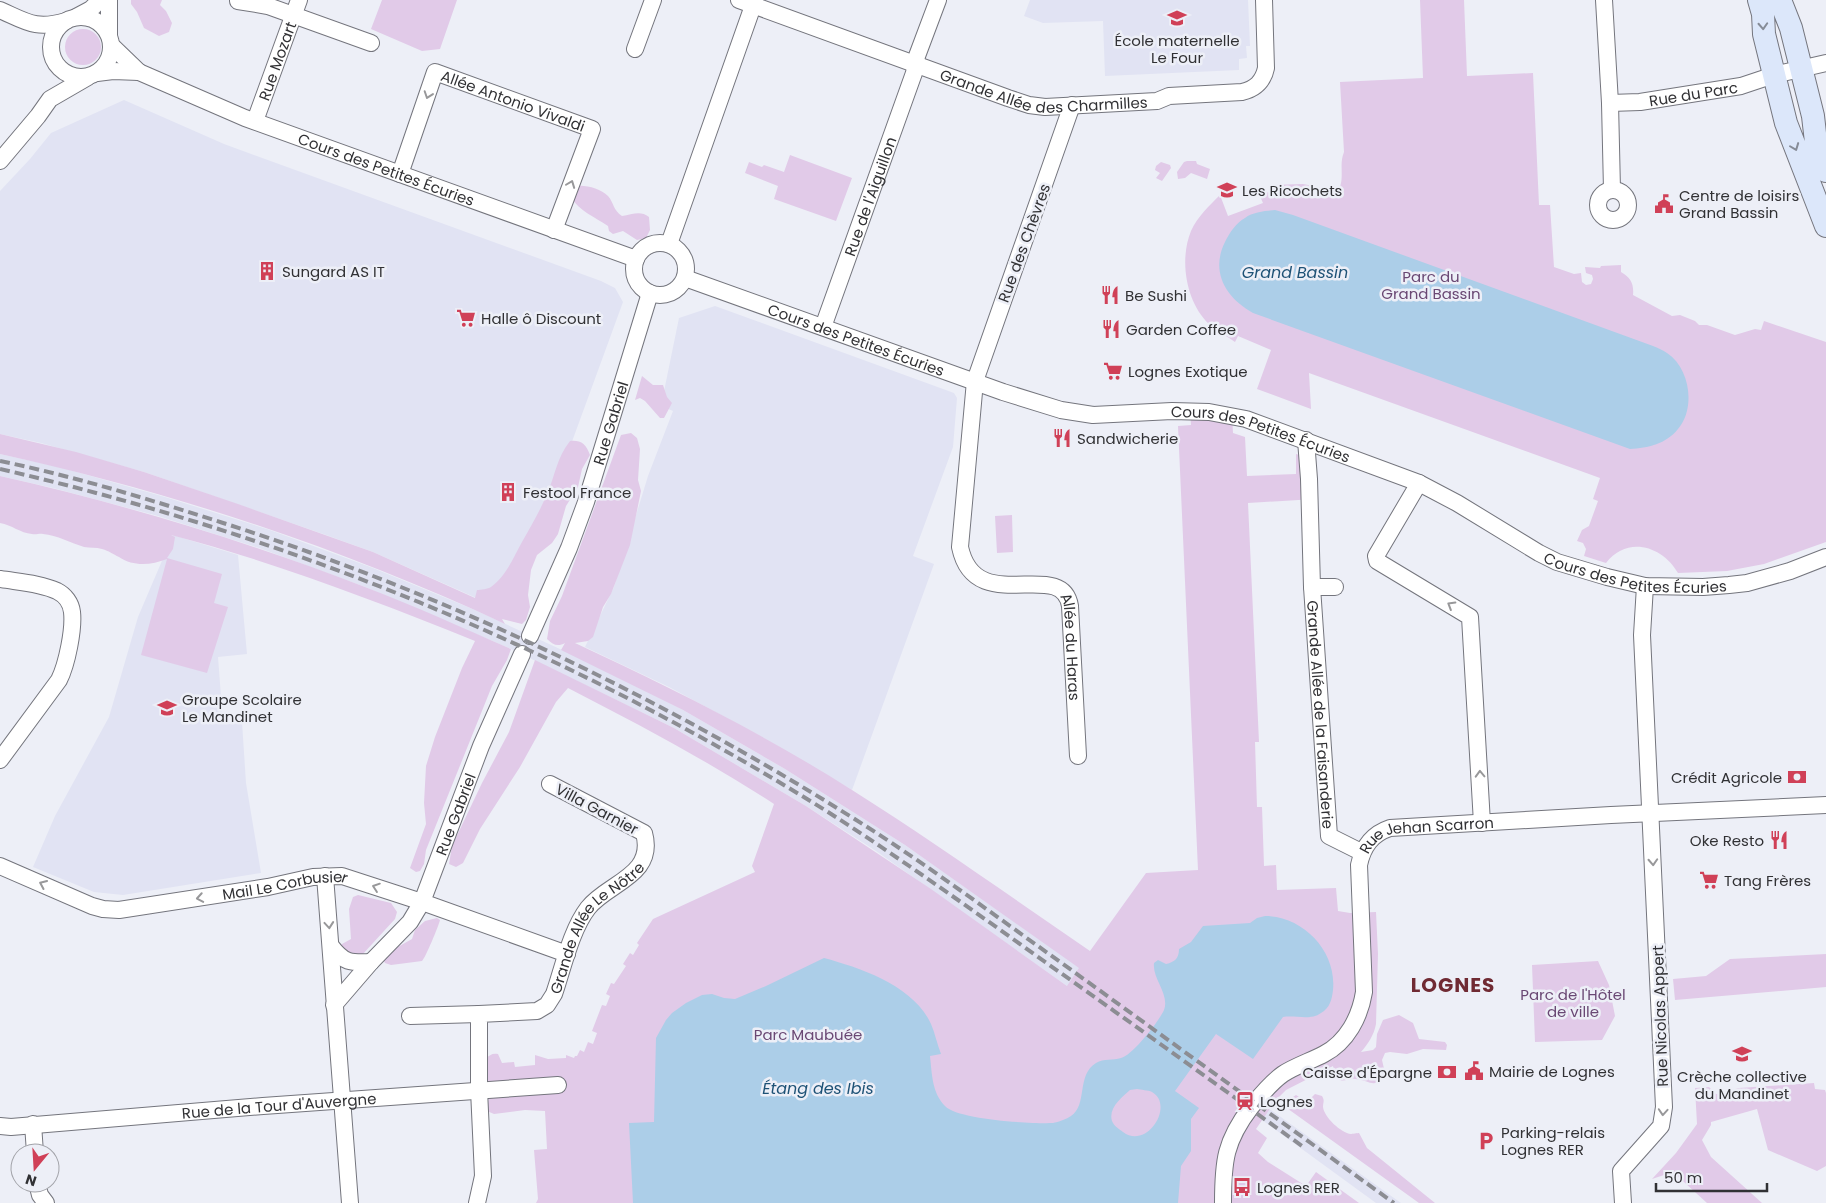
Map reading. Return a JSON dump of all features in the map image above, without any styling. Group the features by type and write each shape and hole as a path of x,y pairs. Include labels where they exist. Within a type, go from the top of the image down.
{"street":[{"path":"50,99 51,41 54,33 71,19 91,9 100,0"},
{"path":"0,161 50,99 92,75 108,61 110,0"},
{"path":"635,49 653,0"},
{"name":"Rue de l'Aiguillon","path":"822,327 914,73 917,56 938,0"},
{"name":"Grande Allée des Charmilles","path":"749,2 1030,105 1045,107 1148,101 1169,96 1242,92 1253,89 1264,77 1266,68 1264,0"},
{"path":"1604,0 1610,103 1612,190"},
{"path":"1759,0 1763,14 1764,34 1792,140 1826,226"},
{"path":"1780,0 1791,28 1813,116 1816,142 1826,171"},
{"path":"238,2 296,7 371,43"},
{"path":"669,244 749,2"},
{"name":"Rue Mozart","path":"255,121 296,7"},
{"path":"0,10 31,24 48,26 71,19 86,17 96,20 103,26 110,40"},
{"path":"31,24 52,54 59,68 77,77 92,75"},
{"name":"Cours des Petites Écuries","path":"110,40 139,72"},
{"name":"Rue du Parc","path":"1610,103 1640,102 1741,86 1774,75 1826,63"},
{"name":"Cours des Petites Écuries","path":"92,75 114,71 139,72 255,121 636,260"},
{"name":"Allée Antonio Vivaldi","path":"400,174 435,72 492,92 592,129 554,230"},
{"name":"Rue des Chèvres","path":"975,381 1072,104"},
{"path":"653,244 669,244 680,252 684,258 686,264 684,278 680,285 667,294 650,293 638,283 634,268 636,260 645,247 653,244"},
{"name":"Cours des Petites Écuries","path":"684,278 1032,402 1075,413 1119,414 1190,411 1218,413 1246,419 1419,483 1457,502 1522,544 1557,562 1645,586 1703,587 1747,583 1790,571 1826,557"},
{"name":"Rue Gabriel","path":"530,636 569,548 586,502 650,293"},
{"name":"Allée du Haras","path":"975,381 960,541 961,554 972,572 986,582 997,586 1050,585 1067,597 1070,606 1078,756"},
{"name":"Grande Allée de la Faisanderie","path":"1306,440 1312,587 1329,836 1361,852"},
{"path":"1419,483 1376,556 1377,561 1470,617 1482,823"},
{"path":"0,578 56,590 69,602 72,612 72,630 59,680 0,760"},
{"path":"1645,586 1642,636 1651,813"},
{"name":"Grande Allée de la Faisanderie","path":"1312,587 1335,587"},
{"name":"Rue Gabriel","path":"334,1004 410,922 422,902 481,746 522,654"},
{"name":"Villa Garnier","path":"550,784 644,834"},
{"name":"Rue Jehan Scarron","path":"1223,1203 1224,1170 1227,1151 1231,1138 1241,1121 1264,1090 1284,1074 1326,1053 1343,1040 1356,1021 1362,1007 1364,977 1359,865 1361,852 1373,837 1381,831 1390,828 1826,805"},
{"name":"Rue Nicolas Appert","path":"1623,1203 1621,1171 1655,1134 1661,1126 1664,1117 1651,813"},
{"name":"Grande Allée Le Nôtre","path":"410,1016 536,1011 547,1005 554,994 580,920 600,896 623,882 634,872 643,859 647,845 644,834"},
{"name":"Mail Le Corbusier","path":"0,866 102,910 119,910 325,876 342,876 422,902 567,954"},
{"path":"325,876 350,1203"},
{"path":"331,946 338,956 346,961 355,963 371,962"},
{"path":"477,1203 483,1176 479,1090 479,1014"},
{"name":"Rue de la Tour d'Auvergne","path":"0,1126 558,1084"},
{"path":"32,1124 34,1143"}],"shaded area":[{"path":"1030,0 1248,0 1250,46 1246,46 1247,58 1239,59 1239,70 1105,76 1103,21 1043,23 1024,16"},
{"path":"124,100 224,144 601,281 615,288 623,302 562,469 493,611 483,601 373,552 326,535 144,472 41,443 0,434 0,191 51,133"},
{"path":"715,306 954,393 957,398 953,447 913,556 934,564 852,790 762,737 669,687 585,647 614,587 648,476 673,411 661,406 679,318"},
{"path":"0,454 59,467 165,497 270,530 373,568 475,610 584,660 683,710 785,769 905,845 1134,1006 1131,1010 1401,1203 1376,1203 1185,1064 1067,986 876,851 806,806 674,728 511,649 365,587 262,549 158,516 0,476"},
{"name":"Groupe Scolaire Le Mandinet","path":"173,535 238,555 247,654 218,657 223,723 242,722 246,783 261,873 123,895 94,892 33,867 55,816 109,717 138,617"}],"green space":[{"path":"131,0 162,0 160,5 166,11 172,23 169,32 159,36 144,28 131,4"},
{"path":"382,0 457,0 440,49 422,51 371,29"},
{"name":"Parc du Grand Bassin","path":"1420,0 1464,0 1467,76 1533,73 1539,205 1550,205 1554,267 1574,274 1581,273 1582,282 1586,285 1591,284 1593,279 1592,275 1586,273 1585,267 1600,268 1601,266 1621,265 1621,272 1632,284 1633,295 1672,316 1680,315 1695,321 1699,325 1707,325 1735,335 1755,329 1761,330 1764,321 1826,342 1826,542 1764,564 1727,571 1678,573 1663,556 1644,547 1624,549 1615,554 1606,563 1584,556 1586,549 1583,543 1577,541 1582,530 1589,526 1598,501 1593,499 1600,478 1309,373 1311,409 1257,389 1271,350 1238,336 1235,342 1212,327 1201,315 1190,293 1185,267 1187,242 1197,221 1220,195 1228,216 1263,203 1259,194 1270,192 1270,185 1303,184 1334,190 1340,187 1344,152 1340,82 1423,78"},
{"path":"83,29 96,34 101,47 96,60 83,65 70,60 65,47 70,34"},
{"path":"790,155 852,178 836,221 774,199 778,186 745,173 749,162 784,172"},
{"path":"1196,161 1197,164 1210,169 1207,179 1191,173 1185,178 1178,179 1177,172 1184,162"},
{"path":"1161,162 1170,165 1171,168 1162,181 1156,178 1160,173 1155,170 1156,166"},
{"path":"577,186 585,186 602,191 608,196 622,216 639,213 649,217 650,230 646,238 637,240 623,231 613,234 609,231 608,226 574,202 571,197"},
{"path":"642,376 653,385 663,385 667,397 672,403 664,418 660,418 645,401 640,398 635,400"},
{"name":"Parc Maubuée","path":"1190,411 1232,415 1233,433 1245,437 1247,476 1296,474 1296,454 1313,459 1315,499 1248,503 1259,742 1255,742 1257,807 1262,807 1264,866 1276,865 1277,890 1336,888 1338,911 1350,913 1376,912 1378,954 1376,1024 1374,1032 1361,1052 1373,1050 1376,1047 1377,1034 1383,1020 1399,1015 1413,1023 1419,1039 1445,1042 1447,1045 1446,1050 1423,1049 1407,1054 1385,1053 1382,1060 1385,1073 1379,1082 1376,1083 1355,1079 1340,1080 1335,1076 1333,1066 1286,1090 1276,1100 1256,1129 1267,1138 1258,1153 1268,1162 1306,1186 1316,1172 1359,1203 536,1203 538,1199 534,1150 547,1149 545,1111 525,1110 494,1114 487,1111 489,1096 485,1059 491,1055 498,1054 502,1063 514,1062 515,1067 535,1065 535,1055 548,1059 566,1058 566,1055 574,1058 580,1050 584,1052 588,1042 593,1044 597,1033 592,1031 602,1005 606,1006 610,996 606,994 611,983 614,984 626,966 623,964 630,953 633,955 639,945 637,943 653,919 755,872 752,866 774,804 672,743 568,688 556,702 520,767 480,829 463,863 456,867 449,864 452,846 509,732 535,660 674,728 806,806 931,889 1067,986 1079,968 905,845 785,769 683,710 561,650 565,643 556,645 547,639 550,621 562,596 621,435 631,433 637,438 640,449 638,480 641,491 630,545 611,594 603,607 593,637 588,641 575,643 716,712 819,769 972,869 1090,951 1146,873 1198,870 1178,426 1191,425"},
{"path":"0,434 76,452 144,472 238,504 373,552 475,598 477,590 491,587 509,566 541,506 559,460 570,441 583,443 590,455 582,469 578,487 566,506 558,534 552,543 537,555 531,570 528,595 530,607 526,620 522,624 502,619 505,624 382,571 257,525 129,486 0,454"},
{"path":"0,476 139,511 275,554 384,594 511,649 492,686 426,850 424,864 420,871 416,872 410,868 426,824 424,803 426,766 435,737 462,668 475,641 324,583 248,557 171,535 175,537 173,549 167,558 222,574 214,603 228,607 207,673 141,655 167,559 149,564 137,564 102,549 84,547 59,537 20,531 0,523"},
{"path":"1012,515 1013,552 997,553 995,516"},
{"path":"358,895 391,903 397,912 395,919 362,955 356,956 339,948 351,939 349,909 353,897"},
{"path":"437,918 440,920 439,923 422,961 391,965 385,963 383,959 387,953 412,939 415,930 425,921"},
{"path":"1826,954 1826,987 1675,1000 1673,979 1706,976 1730,959"},
{"name":"Parc de l'Hôtel de ville","path":"1598,961 1609,985 1615,1016 1602,1040 1535,1042 1532,965"},
{"path":"1814,1083 1815,1089 1825,1090 1826,1093 1826,1166 1817,1171 1768,1150 1757,1109 1711,1122 1702,1140 1711,1157 1762,1203 1707,1203 1673,1172 1652,1179 1676,1153 1697,1124 1695,1088 1709,1087 1716,1094 1731,1093 1739,1088"},
{"path":"1315,1094 1322,1096 1324,1111 1334,1124 1347,1133 1359,1133 1367,1148 1435,1203 1419,1203 1284,1106 1287,1101 1296,1095 1307,1102"}],"water":[{"name":"Grand Bassin","path":"1275,210 1662,350 1675,360 1685,378 1688,400 1684,420 1673,434 1662,442 1643,448 1630,449 1253,313 1235,300 1223,283 1219,264 1221,253 1229,235 1242,220 1255,213"},
{"name":"Étang des Ibis","path":"1265,916 1292,922 1315,938 1323,949 1333,976 1331,1000 1327,1009 1312,1017 1283,1017 1253,1059 1216,1034 1175,1091 1199,1108 1191,1119 1191,1151 1181,1166 1178,1203 633,1203 629,1123 654,1122 656,1038 672,1013 702,995 712,994 735,999 824,958 854,967 885,980 912,999 923,1011 931,1024 941,1054 930,1056 935,1089 945,1106 953,1111 980,1118 1013,1122 1053,1123 1071,1116 1076,1111 1086,1075 1090,1068 1099,1061 1126,1056 1145,1037 1161,1015 1164,1010 1165,998 1154,969 1154,963 1158,960 1166,964 1174,961 1179,949 1191,942 1203,926 1250,923 1257,918","holes":["1137,1089 1152,1092 1158,1098 1161,1106 1155,1124 1149,1131 1141,1135 1132,1136 1115,1126 1111,1116 1116,1103 1130,1090"]}],"railway":[{"path":"0,461 76,479 201,516 371,575 454,609 536,646 617,685 697,727 776,771 906,853 1394,1203"},
{"path":"0,469 109,496 217,528 323,565 428,606 531,651 633,701 731,754 856,830 1112,1009 1302,1146"}],"place":[{"name":"École maternelle Le Four","path":"1177,18"},
{"name":"Les Ricochets","path":"1227,190"},
{"name":"Centre de loisirs Grand Bassin","path":"1664,204"},
{"name":"Sungard AS IT","path":"267,271"},
{"name":"Be Sushi","path":"1110,295"},
{"name":"Halle ô Discount","path":"466,318"},
{"name":"Garden Coffee","path":"1111,329"},
{"name":"Lognes Exotique","path":"1113,371"},
{"name":"Sandwicherie","path":"1062,438"},
{"name":"Festool France","path":"508,492"},
{"name":"Groupe Scolaire Le Mandinet","path":"167,708"},
{"name":"Crédit Agricole","path":"1797,777"},
{"name":"Oke Resto","path":"1779,840"},
{"name":"Tang Frères","path":"1709,880"},
{"name":"Crèche collective du Mandinet","path":"1742,1054"},
{"name":"Mairie de Lognes","path":"1474,1071"},
{"name":"Caisse d'Épargne","path":"1447,1072"},
{"name":"Lognes","path":"1245,1101"},
{"name":"Parking-relais Lognes RER","path":"1486,1141"},
{"name":"Lognes RER","path":"1242,1187"}],"district":[{"name":"LOGNES","path":"1453,985"}]}
